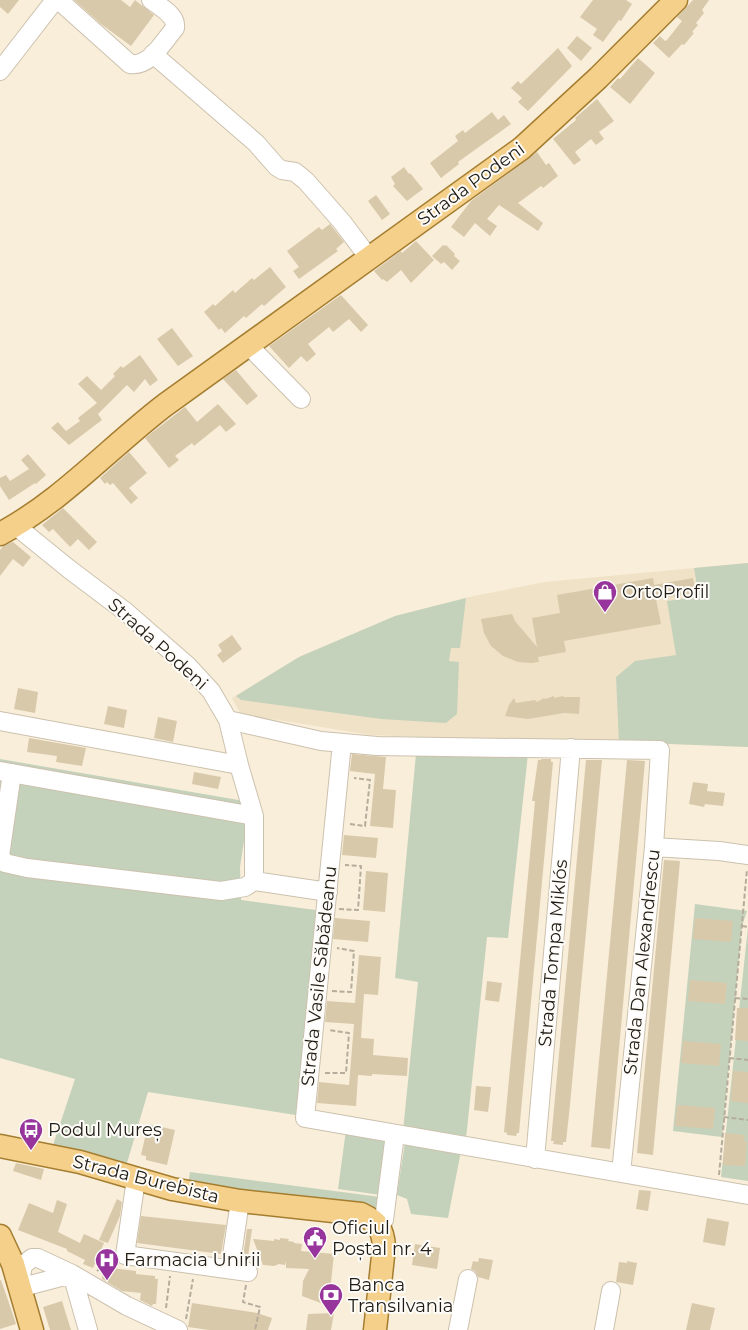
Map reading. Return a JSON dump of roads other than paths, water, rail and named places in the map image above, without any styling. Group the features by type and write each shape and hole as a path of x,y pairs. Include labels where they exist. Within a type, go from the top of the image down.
{"main road":[{"name":"Strada Podeni","path":"8,530 43,508 68,488 138,426 522,148 598,78 676,0"},
{"name":"Strada Burebista","path":"0,1146 80,1162 172,1189 240,1201 361,1214 379,1226"},
{"path":"375,1330 384,1246 383,1234 379,1226"},
{"path":"0,1236 8,1250 32,1330"}],"street":[{"path":"0,71 55,0"},
{"path":"62,0 63,4 130,64 136,65 144,63 175,28 176,22 173,17 151,0"},
{"path":"153,54 256,143 277,167 282,170 296,172 306,181 342,222 369,258"},
{"path":"248,345 301,399"},
{"name":"Strada Podeni","path":"8,530 69,569 126,612 188,666 211,691 228,720 254,816 254,882"},
{"path":"228,720 321,741 377,746 571,748"},
{"path":"0,721 239,765"},
{"name":"Strada Vasile Săbădeanu","path":"342,743 305,1118 748,1195"},
{"name":"Strada Dan Alexandrescu","path":"571,748 660,750 654,847 621,1173"},
{"name":"Strada Tompa Miklós","path":"535,1159 571,748"},
{"path":"254,816 6,772 0,856 5,863 27,868 221,892 245,887 254,882 328,892"},
{"path":"654,847 719,851 748,861"},
{"path":"379,1226 384,1220 386,1212 395,1134"},
{"path":"136,1179 125,1256 248,1272"},
{"path":"230,1269 240,1201"},
{"path":"72,1274 19,1288 23,1265 32,1258 44,1260 72,1274 128,1306 182,1328"},
{"path":"72,1274 88,1330"},
{"path":"458,1330 468,1280"},
{"path":"604,1330 611,1292"}],"place":[{"name":"OrtoProfil","path":"605,613"},
{"name":"Podul Mureș","path":"31,1151"},
{"name":"Oficiul Poștal nr. 4","path":"315,1259"},
{"name":"Farmacia Unirii","path":"107,1281"},
{"name":"Banca Transilvania","path":"331,1316"}]}
